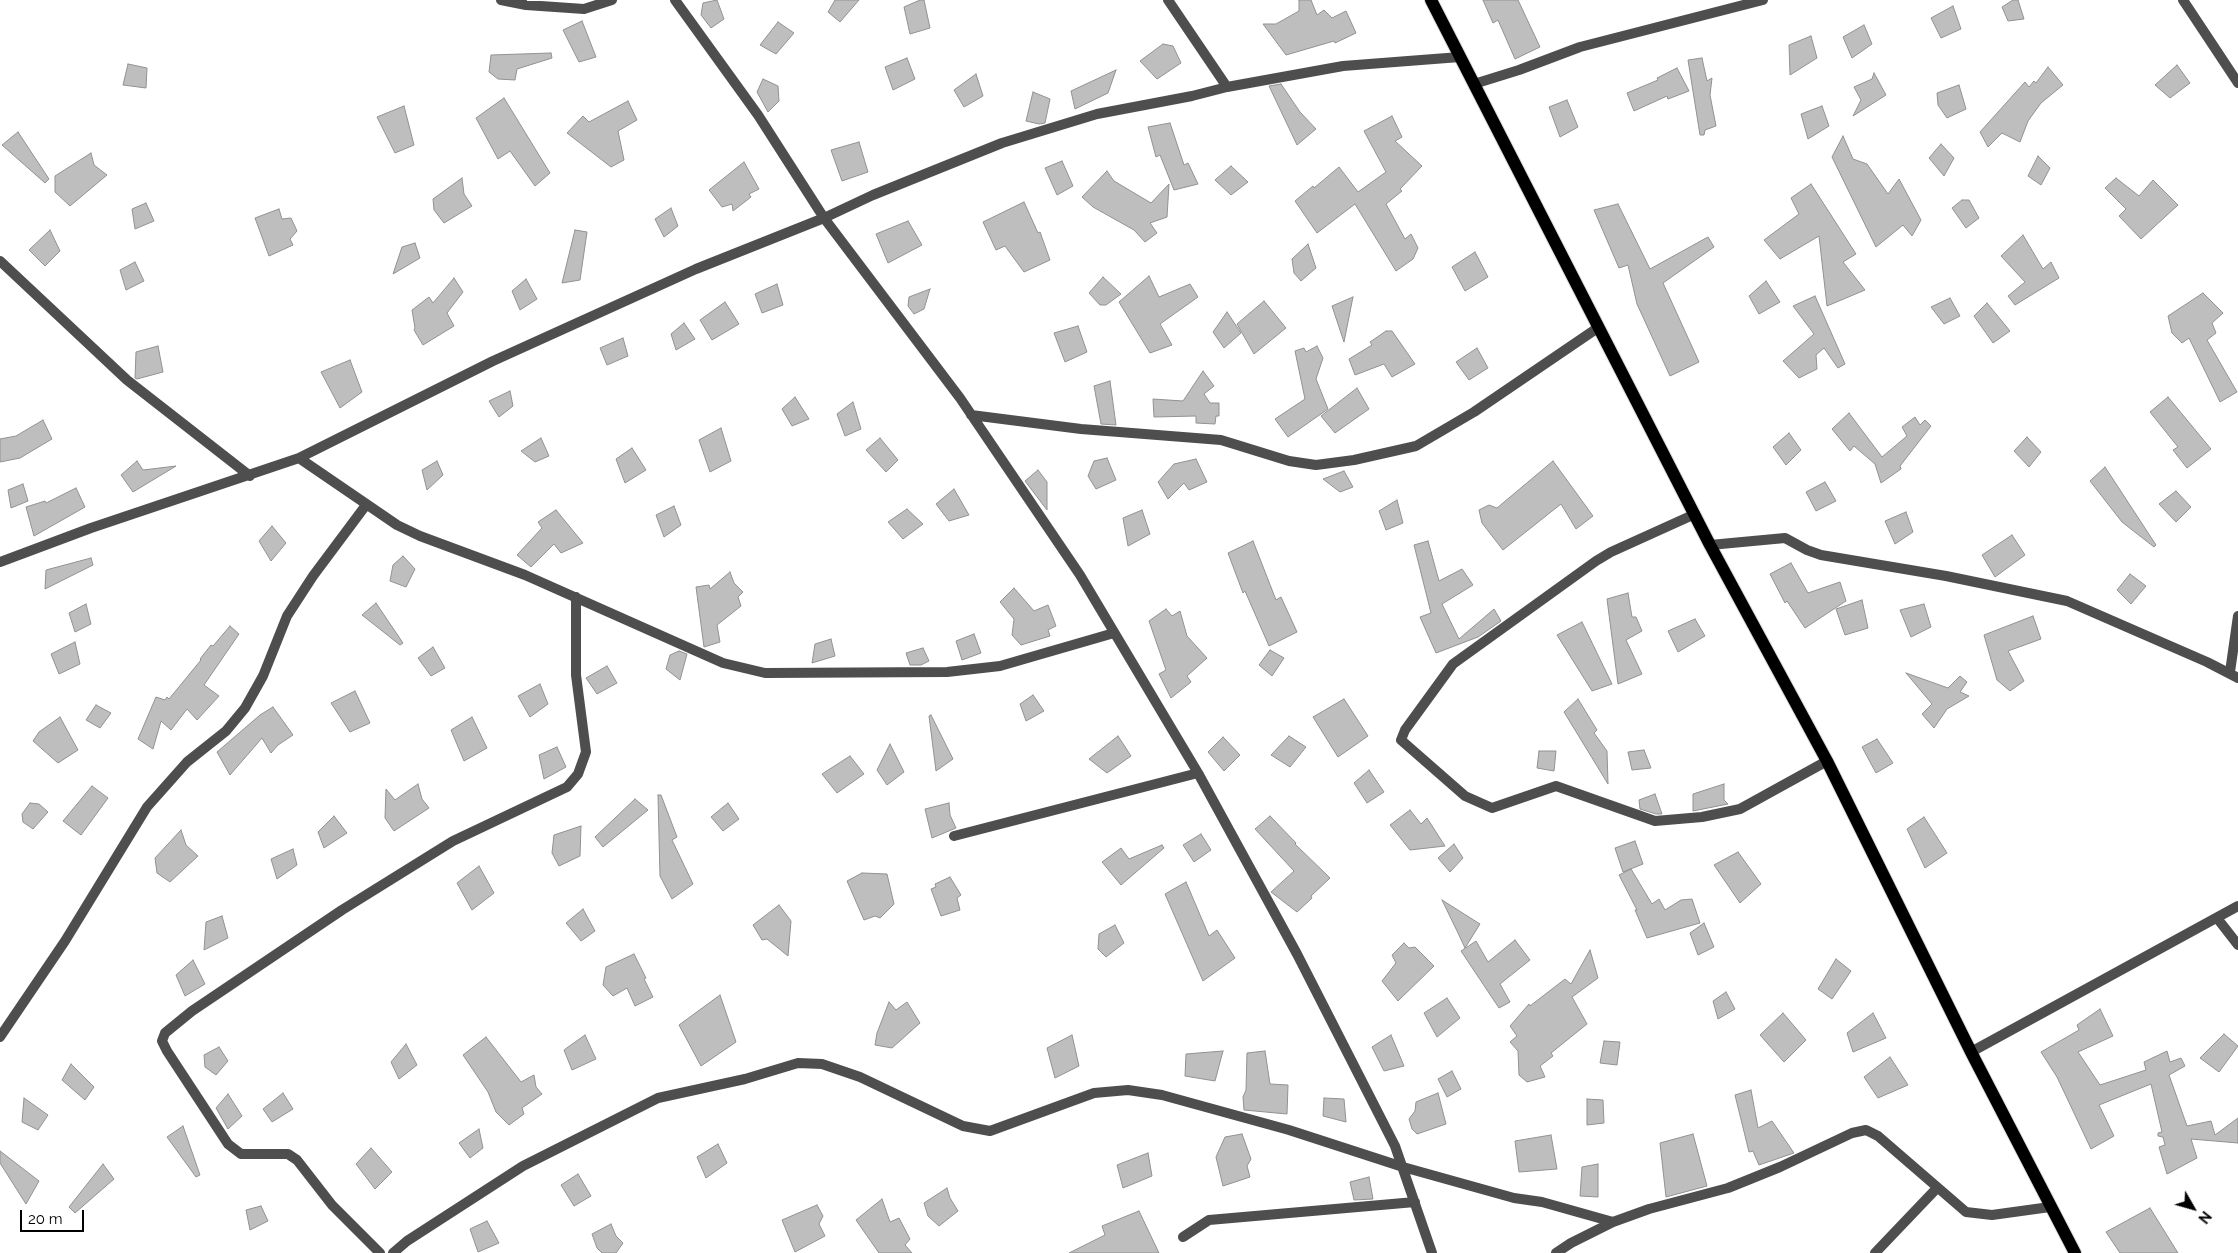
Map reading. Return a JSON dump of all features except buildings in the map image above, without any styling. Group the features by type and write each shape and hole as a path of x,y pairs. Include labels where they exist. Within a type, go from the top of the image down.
{"main road":[{"path":"1431,0 1710,545 1828,761 1970,1052 2075,1253"}],"street":[{"path":"500,0 526,5 584,9 612,0"},
{"path":"675,0 758,115 824,218 971,415 1080,575 1198,773 1297,954 1395,1146 1432,1253"},
{"path":"1168,0 1227,87"},
{"path":"1474,84 1519,70 1580,47 1763,0"},
{"path":"2183,0 2238,83"},
{"path":"0,562 91,528 299,458 509,354 696,268 824,218 873,195 1002,143 1097,114 1192,96 1227,87 1343,66 1460,57"},
{"path":"0,261 128,380 250,476"},
{"path":"971,415 1081,429 1221,440 1289,461 1316,465 1354,460 1416,446 1474,412 1599,327"},
{"path":"299,458 397,525 420,536 525,575 723,663 765,672 947,672 1000,666 1114,633"},
{"path":"0,1037 65,940 147,807 187,762 226,731 245,708 263,676 286,616 366,505"},
{"path":"1695,514 1611,552 1596,561 1453,664 1405,730 1401,740 1465,796 1492,808 1556,786 1655,821 1702,817 1740,809 1828,761"},
{"path":"1710,545 1785,538 1821,555 1927,573 2067,601 2234,675 2238,616"},
{"path":"380,1253 332,1205 297,1160 288,1154 241,1154 228,1144 167,1051 162,1040 165,1033 192,1011 342,910 453,842 567,787 578,774 586,752 576,675 576,597"},
{"path":"954,836 1198,773"},
{"path":"1970,1052 2238,906"},
{"path":"2217,918 2238,945"},
{"path":"393,1253 407,1241 523,1166 658,1098 746,1078 798,1062 822,1064 860,1077 963,1126 990,1131 1094,1093 1128,1090 1162,1095 1289,1130 1403,1167 1514,1198 1542,1202 1613,1222"},
{"path":"1556,1253 1571,1242 1613,1222 1649,1209 1728,1188 1780,1167 1852,1133 1866,1130 1878,1136 1966,1212 1992,1215 2050,1207"},
{"path":"1875,1253 1937,1188"},
{"path":"1184,1237 1209,1220 1415,1202"}]}
